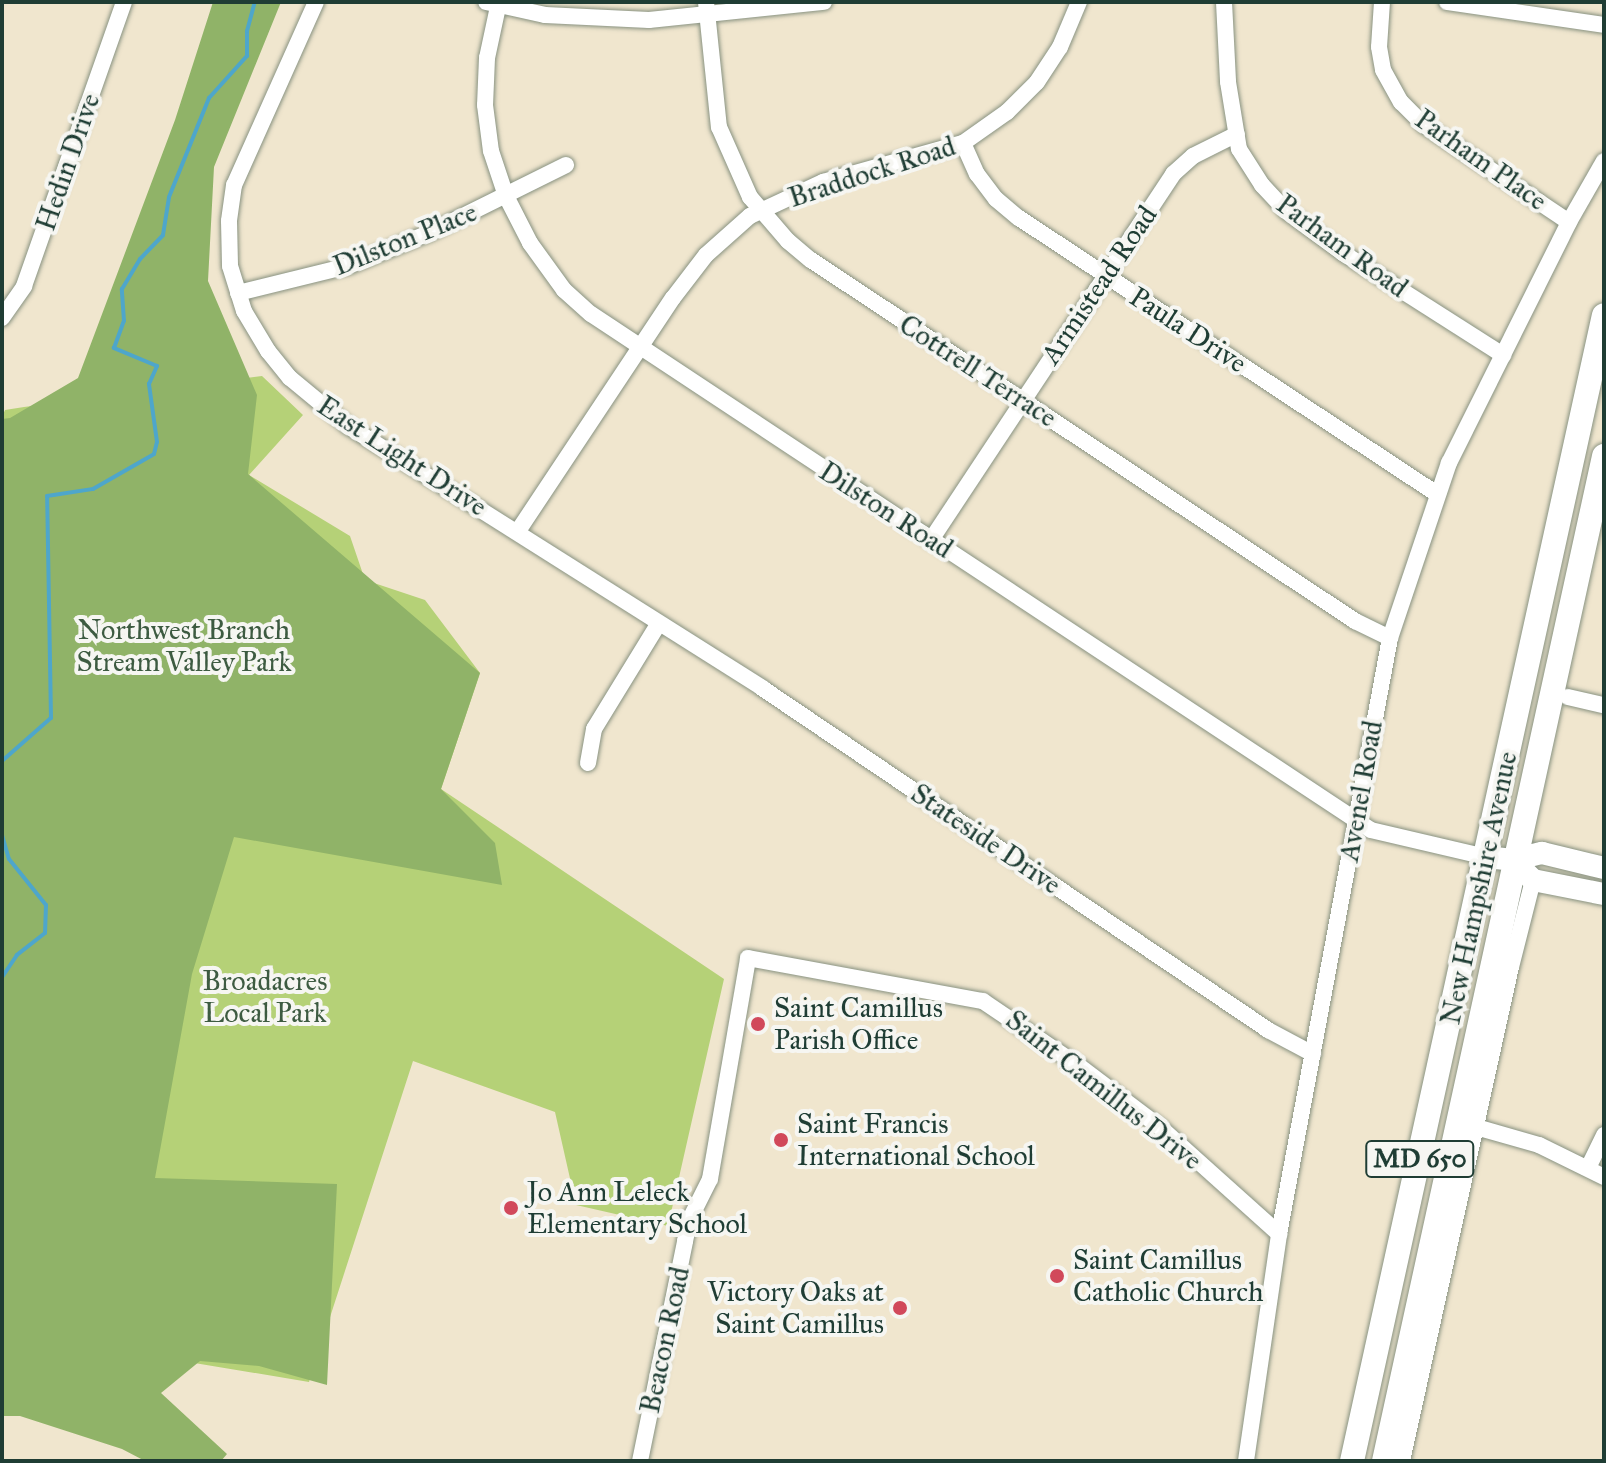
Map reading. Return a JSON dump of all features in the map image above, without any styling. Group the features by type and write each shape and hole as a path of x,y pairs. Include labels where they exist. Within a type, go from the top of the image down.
{"main road":[{"name":"New Hampshire Avenue","path":"1352,1461 1604,315"},
{"name":"New Hampshire Avenue","path":"1384,1461 1513,860 1604,456"},
{"path":"1486,857 1513,860 1542,853 1604,868"},
{"path":"1513,860 1533,880 1604,894"}],"street":[{"name":"Hedin Drive","path":"2,318 24,286 124,2"},
{"name":"East Light Drive","path":"316,2 234,185 230,266 244,311 268,351 314,399 348,426 659,623"},
{"path":"494,3 545,15 602,20 706,9 824,2"},
{"name":"Braddock Road","path":"518,531 706,255 762,210 823,182 963,143 1007,112 1037,82 1060,47 1079,2"},
{"name":"Parham Road","path":"1224,2 1228,82 1239,149 1262,185 1286,211 1503,355"},
{"name":"Parham Place","path":"1382,2 1379,47 1383,70 1401,102 1424,125 1569,222"},
{"path":"1447,2 1604,25"},
{"name":"Dilston Road","path":"494,3 485,105 491,151 506,196 530,243 564,290 591,314 1371,830 1486,857"},
{"name":"Cottrell Terrace","path":"706,9 719,127 738,174 762,210 811,260 1355,621 1390,638"},
{"name":"Armistead Road","path":"931,540 1173,174 1193,156 1237,134"},
{"name":"Paula Drive","path":"963,143 977,174 996,199 1105,275 1437,494"},
{"name":"Avenel Road","path":"1246,1461 1279,1234 1390,638 1437,494 1569,222 1604,161"},
{"name":"Dilston Place","path":"238,293 348,266 429,233 566,165"},
{"path":"588,763 594,729 659,623"},
{"name":"Stateside Drive","path":"659,623 762,688 1268,1030 1313,1054"},
{"path":"1568,697 1604,705"},
{"path":"1402,1461 1533,880"},
{"name":"Saint Camillus Drive","path":"690,1219 710,1179 748,958 983,1001 1079,1066 1161,1128 1279,1234"},
{"path":"1476,1127 1539,1145 1604,1177"},
{"path":"1588,1168 1604,1135"},
{"name":"Beacon Road","path":"640,1461 690,1219"}],"green space":[{"name":"Northwest Branch Stream Valley Park","path":"213,2 281,2 214,167 208,281 257,395 248,474 480,673 441,789 495,843 502,885 234,837 192,974 155,1178 337,1184 327,1385 259,1366 200,1361 161,1393 227,1454 221,1461 145,1461 122,1449 20,1416 2,1416 2,419 10,418 78,378 175,120"},
{"name":"Broadacres Local Park","path":"262,376 303,415 249,475 350,536 365,580 425,600 480,673 441,789 724,979 668,1226 576,1205 555,1112 413,1061 309,1382 2,1331 2,417 5,410 24,407"}],"waterway":[{"path":"2,761 51,718 47,496 93,489 154,454 157,442 149,384 157,366 114,348 124,321 122,289 140,259 163,235 169,197 209,98 247,56 247,31 255,2"},
{"path":"2,835 9,859 46,905 45,933 17,955 2,977"}],"place":[{"name":"Saint Camillus Parish Office","path":"758,1024"},
{"name":"Saint Francis International School","path":"781,1140"},
{"name":"Jo Ann Leleck Elementary School","path":"511,1208"},
{"name":"Saint Camillus Catholic Church","path":"1057,1276"},
{"name":"Victory Oaks at Saint Camillus","path":"900,1308"}]}
